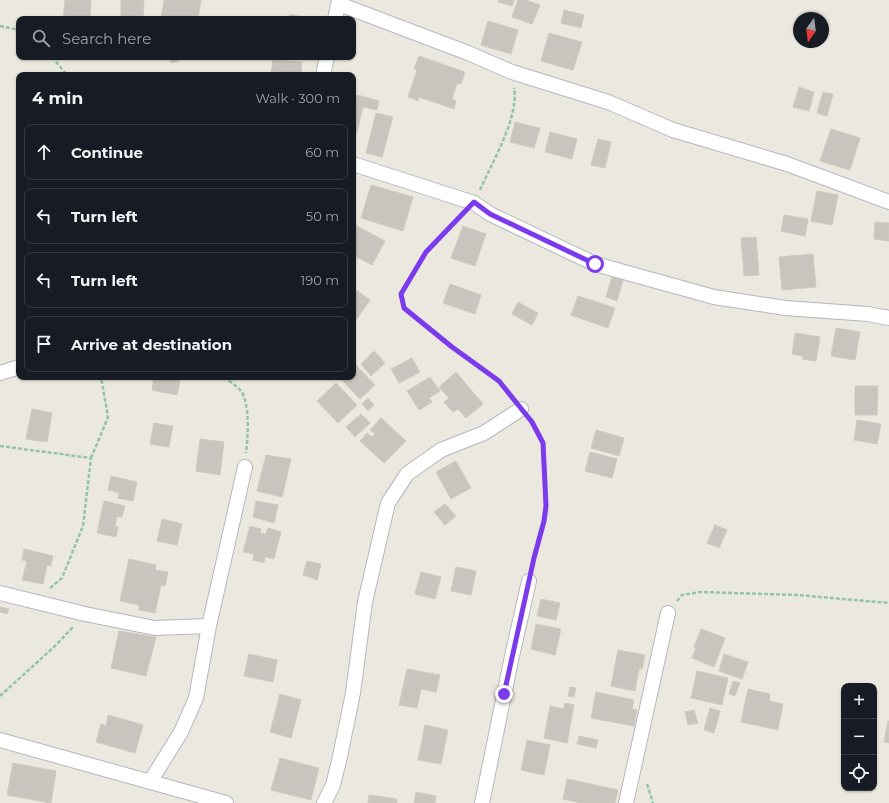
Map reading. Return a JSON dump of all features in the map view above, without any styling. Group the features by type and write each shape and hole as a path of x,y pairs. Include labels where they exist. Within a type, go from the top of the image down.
{"street":[{"path":"336,16 339,2 512,72 608,102 673,130 787,164 889,202"},
{"path":"324,72 326,60"},
{"path":"356,165 474,202 490,214 595,264 714,297 785,308 868,314 889,318"},
{"path":"0,372 16,368"},
{"path":"324,803 333,786 353,693 365,602 388,503 407,474 441,450 484,433 521,408"},
{"path":"150,782 181,732 196,698 209,626 245,467"},
{"path":"482,803 529,581"},
{"path":"0,592 84,614 155,628 209,626"},
{"path":"626,803 668,613"},
{"path":"0,740 226,803"}],"path":[{"path":"0,26 16,29"},
{"path":"54,60 64,72"},
{"path":"512,72 516,97 511,120 474,202 426,252 401,294 404,308 452,347 499,381 532,422 543,443 546,506 529,581"},
{"path":"36,601 62,578 83,526 91,458 108,418 102,380"},
{"path":"228,380 241,391 247,411 248,432 245,467"},
{"path":"0,446 91,458"},
{"path":"668,613 682,595 701,592 797,595 889,603"},
{"path":"0,696 55,646 84,614"}],"building":[{"path":"65,0 91,0 90,16 63,16"},
{"path":"121,0 144,0 143,16 121,16"},
{"path":"164,0 201,0 198,16 161,16"},
{"path":"499,0 514,0 512,6 498,2"},
{"path":"518,0 526,0 540,5 532,24 512,17"},
{"path":"564,10 584,15 581,28 561,23"},
{"path":"488,21 518,30 511,54 481,45"},
{"path":"549,33 582,42 573,70 541,61"},
{"path":"419,56 465,72 461,84 457,83 452,99 456,101 454,109 419,97 418,101 408,97 417,70 414,69"},
{"path":"170,60 179,61 171,63"},
{"path":"273,60 302,62 301,72 271,72"},
{"path":"799,87 814,92 809,111 793,107"},
{"path":"823,92 833,94 827,116 817,113"},
{"path":"358,95 379,101 377,110 363,107 357,132 356,97"},
{"path":"376,113 393,117 382,157 366,153"},
{"path":"515,122 540,128 534,148 510,142"},
{"path":"831,129 860,138 850,170 820,161"},
{"path":"550,132 577,139 572,159 545,152"},
{"path":"598,139 611,142 605,168 591,165"},
{"path":"371,185 413,197 403,231 361,218"},
{"path":"817,191 838,195 832,225 811,221"},
{"path":"784,215 808,219 805,236 781,231"},
{"path":"875,222 889,223 889,241 874,239"},
{"path":"356,226 385,241 372,265 356,257"},
{"path":"463,226 486,234 475,266 451,258"},
{"path":"756,237 759,275 744,276 741,238"},
{"path":"813,254 816,287 782,290 779,257"},
{"path":"612,277 623,280 617,301 606,297"},
{"path":"450,284 481,295 475,314 443,303"},
{"path":"356,290 370,300 356,320"},
{"path":"578,296 615,308 608,328 571,315"},
{"path":"518,302 538,313 532,325 512,314"},
{"path":"836,328 860,332 855,360 831,356"},
{"path":"795,333 820,337 816,361 802,359 803,356 792,354"},
{"path":"374,351 385,363 371,376 361,364"},
{"path":"412,358 420,372 399,383 391,369"},
{"path":"356,365 375,385 360,399 342,380 356,380"},
{"path":"456,372 483,404 466,418 458,409 453,412 444,402 449,398 439,387"},
{"path":"430,377 440,391 429,398 432,402 419,410 407,391"},
{"path":"154,380 180,380 177,395 152,390"},
{"path":"336,383 357,405 338,423 317,401"},
{"path":"855,386 878,386 877,415 855,415"},
{"path":"368,398 374,405 368,411 362,404"},
{"path":"32,409 52,413 47,442 26,439"},
{"path":"361,414 370,423 355,437 346,427"},
{"path":"381,418 406,441 384,463 360,441 367,433 372,437 375,434 370,430"},
{"path":"857,420 881,424 877,444 854,440"},
{"path":"154,423 173,426 169,447 150,444"},
{"path":"596,430 624,438 619,456 591,448"},
{"path":"200,439 224,442 220,475 196,471"},
{"path":"590,452 617,459 612,478 585,471"},
{"path":"266,455 291,459 282,497 257,491"},
{"path":"456,461 471,488 451,499 436,472"},
{"path":"111,476 137,482 133,501 118,498 119,493 108,490"},
{"path":"104,501 125,506 122,517 117,516 115,526 118,527 116,537 97,533"},
{"path":"256,501 278,505 274,523 253,517"},
{"path":"445,504 456,516 445,525 434,512"},
{"path":"162,519 182,524 177,545 157,541"},
{"path":"715,525 727,530 719,548 707,543"},
{"path":"250,526 261,529 260,533 266,534 268,528 281,532 274,559 265,557 264,563 253,560 254,554 243,552"},
{"path":"24,549 53,556 51,566 47,565 43,584 22,580 27,561 22,560"},
{"path":"129,559 156,565 155,570 168,572 165,586 161,585 155,613 139,610 139,605 120,601"},
{"path":"307,561 321,564 317,580 303,575"},
{"path":"456,567 476,571 471,595 451,591"},
{"path":"421,572 441,577 435,599 415,594"},
{"path":"541,599 560,603 556,620 537,616"},
{"path":"0,607 9,609 7,614 0,612"},
{"path":"536,624 561,629 555,655 531,649"},
{"path":"701,629 725,638 714,667 692,658 696,648 694,647"},
{"path":"119,631 156,637 146,676 111,668"},
{"path":"618,650 645,655 642,669 639,669 635,691 611,686"},
{"path":"249,654 277,660 273,682 244,676"},
{"path":"724,654 748,662 742,679 719,671"},
{"path":"407,669 440,675 436,692 421,689 417,708 399,705"},
{"path":"697,671 728,678 722,705 691,698"},
{"path":"733,681 740,683 735,696 729,694"},
{"path":"570,687 576,688 574,697 568,696"},
{"path":"748,689 770,694 769,701 783,704 778,730 741,722"},
{"path":"596,692 634,700 632,709 637,710 634,726 591,718"},
{"path":"280,694 301,700 291,738 270,732"},
{"path":"565,703 574,705 567,743 544,738 550,706 564,709"},
{"path":"710,708 720,711 714,733 704,730"},
{"path":"694,710 698,723 688,725 685,712"},
{"path":"108,715 143,725 135,753 96,742 101,724 106,726"},
{"path":"889,721 889,743 884,742"},
{"path":"425,725 448,730 441,764 418,760"},
{"path":"579,736 598,740 596,748 577,744"},
{"path":"527,740 550,745 544,775 521,770"},
{"path":"280,758 319,768 311,800 271,790"},
{"path":"13,763 56,771 51,803 7,795"},
{"path":"567,779 618,790 615,803 581,803 563,799"},
{"path":"416,792 436,796 435,803 414,803"},
{"path":"369,795 397,799 397,803 368,803"}],"route":[{"path":"504,694 534,558 544,521 546,506 543,443 532,422 499,381 452,347 404,308 401,294 426,252 474,202 490,214 595,264"}]}
